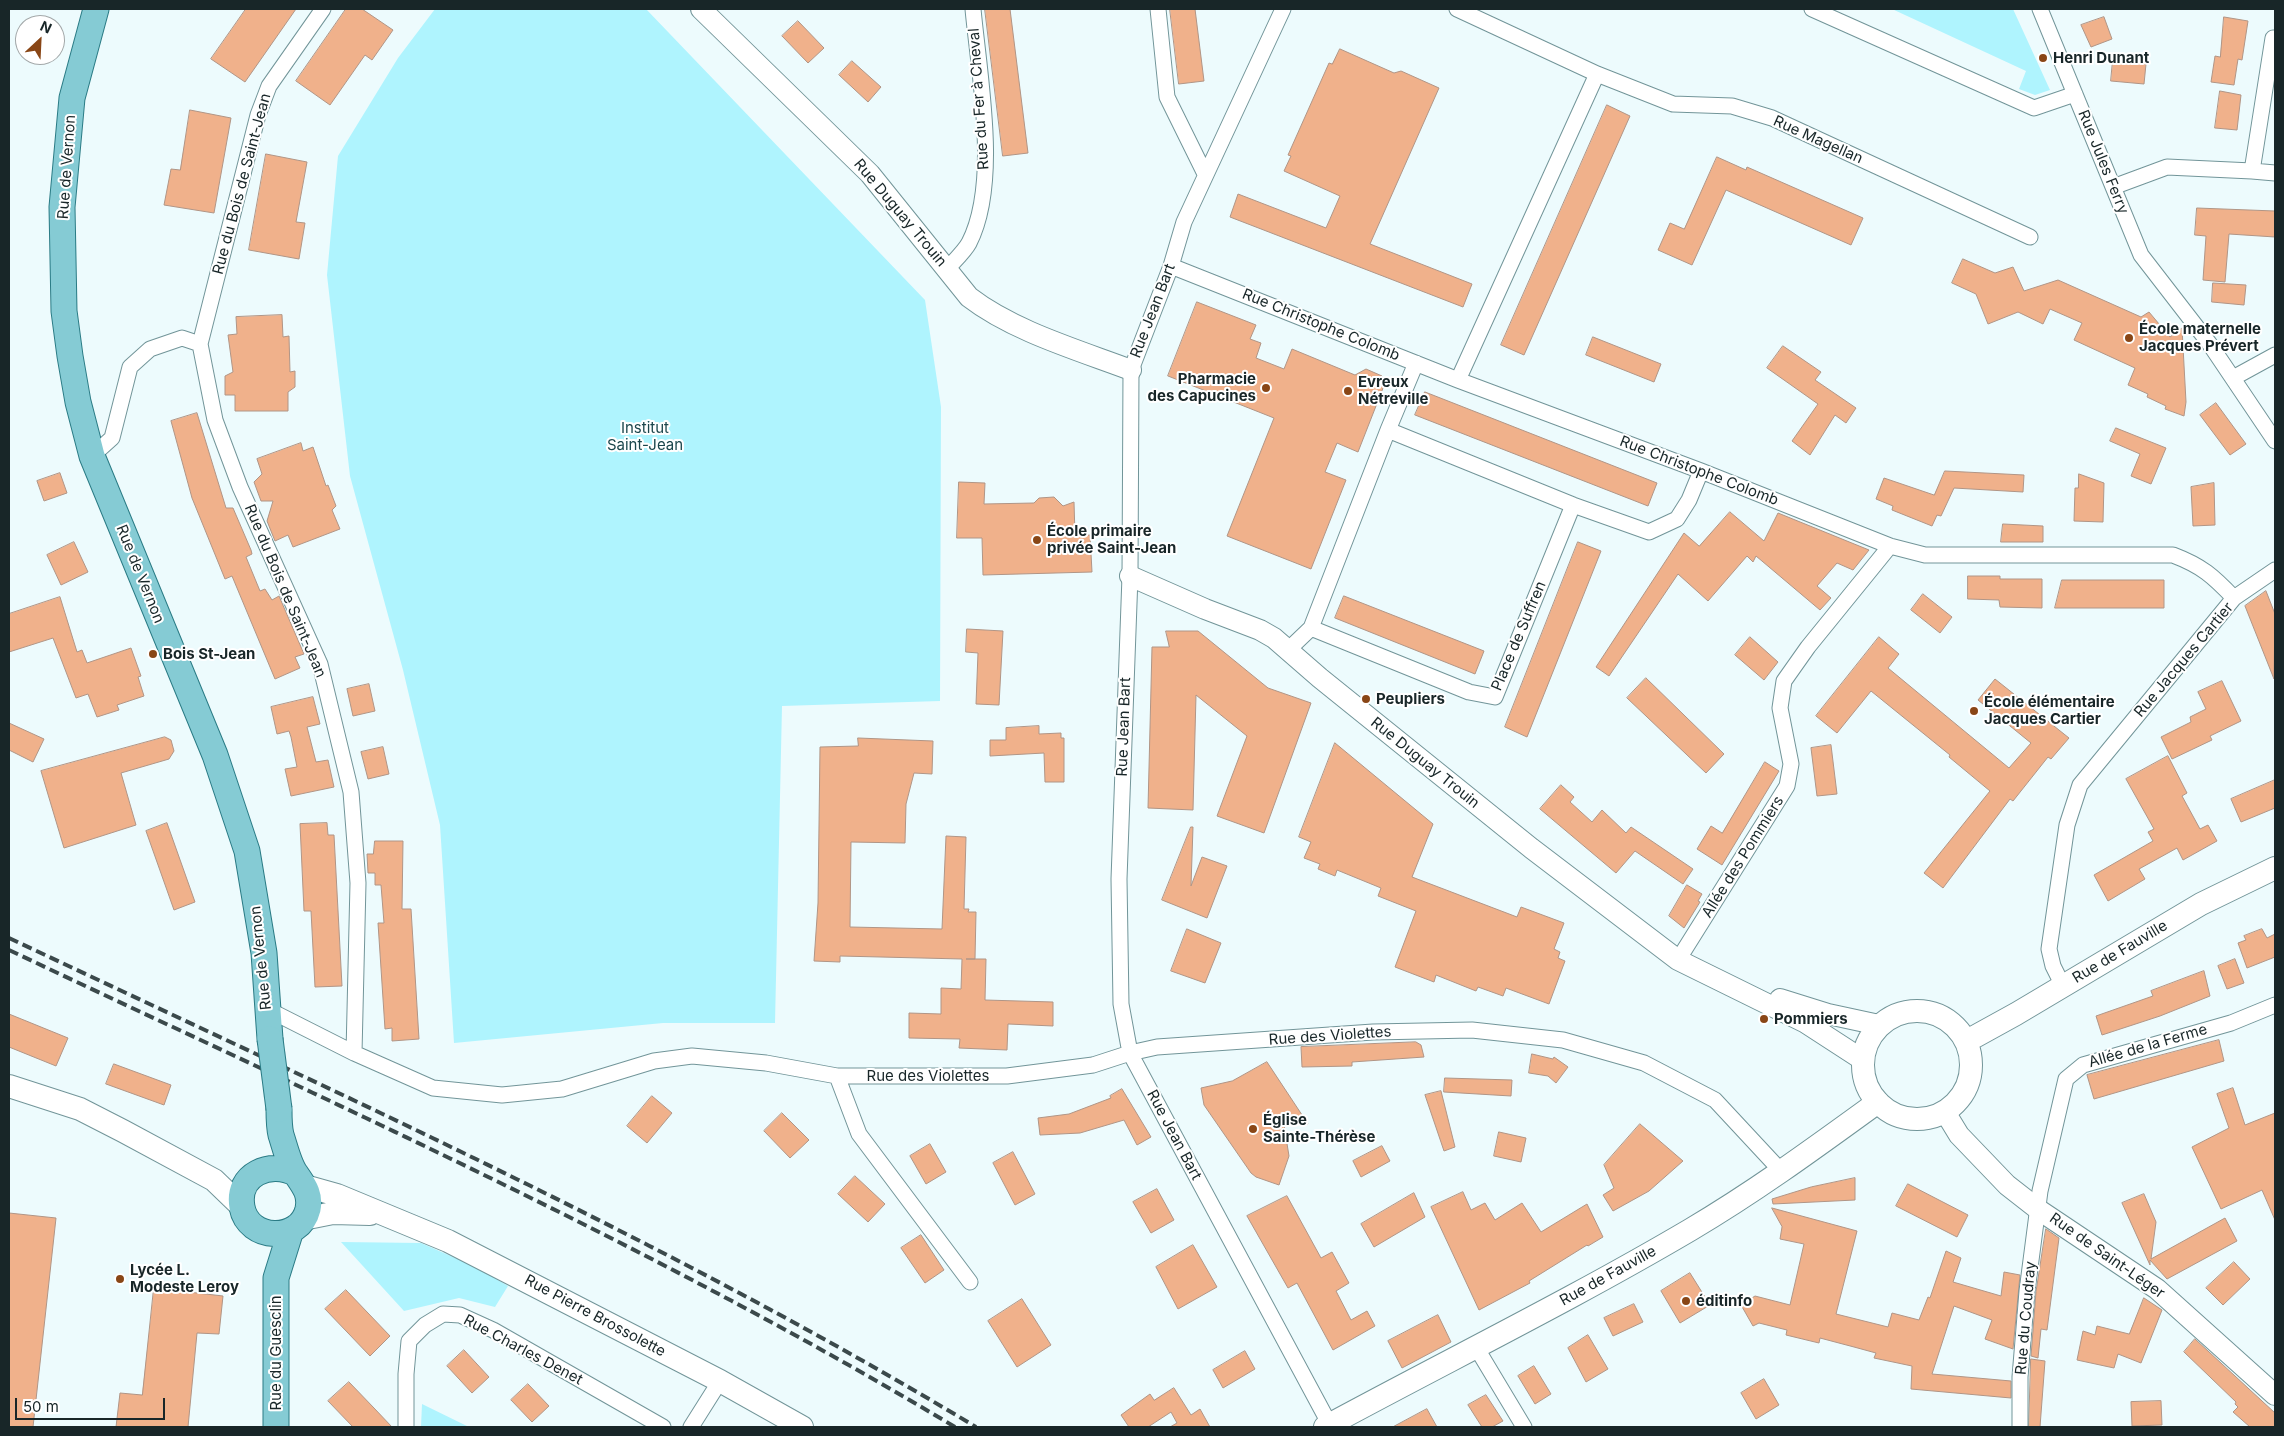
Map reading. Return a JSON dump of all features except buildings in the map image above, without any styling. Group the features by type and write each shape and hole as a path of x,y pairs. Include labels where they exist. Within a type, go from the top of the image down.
{"main road":[{"name":"Rue de Vernon","path":"96,9 72,98 62,207 64,310 78,402 92,456 214,755 247,852 264,953 267,1008 280,1133 300,1180"},
{"name":"Rue de Fauville","path":"1966,1041 2201,904 2275,868"},
{"path":"1918,1010 1938,1014 1955,1025 1966,1041 1972,1061 1970,1081 1960,1099 1945,1112 1928,1118 1910,1119 1892,1113 1878,1102 1866,1082 1863,1060 1868,1041 1879,1025 1898,1013 1918,1010"},
{"path":"9,1086 80,1109 214,1180 242,1207 252,1225 260,1231 276,1234 297,1225"},
{"name":"Rue de Fauville","path":"1327,1426 1476,1348 1644,1256 1782,1172 1878,1102"},
{"path":"242,1207 243,1192 280,1133"},
{"path":"214,1180 256,1174 279,1168 300,1180 308,1207 297,1225 276,1278"},
{"name":"Rue Pierre Brossolette","path":"300,1180 448,1240 720,1381 802,1427"},
{"name":"Rue Pierre Brossolette","path":"297,1225 333,1213 383,1215"},
{"path":"260,1231 276,1278"},
{"name":"Rue du Guesclin","path":"276,1278 276,1427"}],"street":[{"name":"Rue du Bois de Saint-Jean","path":"322,9 269,86 261,108 200,344 215,420 265,545 320,664 349,782 358,883 354,1053"},
{"name":"Rue Duguay Trouin","path":"701,9 870,174 969,297 986,311 1050,339 1130,370"},
{"name":"Rue du Fer à Cheval","path":"948,269 969,244 983,206 986,151 973,9"},
{"path":"1158,9 1167,97 1205,174"},
{"name":"Rue Jean Bart","path":"1283,9 1184,222 1171,266 1130,370 1130,576 1120,859 1121,1004 1130,1053 1327,1426"},
{"name":"Rue Magellan","path":"1457,9 1597,74 1674,104 1732,106 1772,118 2030,237"},
{"name":"Rue Jules Ferry","path":"1812,9 2034,108 2075,94 2141,255 2171,291 2275,441"},
{"path":"2040,9 2075,94"},
{"path":"2252,171 2273,38"},
{"path":"1458,380 1597,74"},
{"path":"2113,187 2168,167 2275,173"},
{"name":"Rue Christophe Colomb","path":"1171,266 1458,380 1701,471 1890,546 1925,555 2173,555 2192,562 2212,575 2234,598"},
{"path":"92,456 112,438 130,367 150,349 182,338 200,344"},
{"path":"2233,378 2275,355"},
{"path":"1288,650 1311,628 1416,363"},
{"path":"1388,430 1573,505 1649,532 1677,518 1689,500 1701,471"},
{"name":"Place de Suffren","path":"1311,628 1469,692 1495,697 1573,505"},
{"name":"Allée des Pommiers","path":"1678,960 1787,786 1791,764 1780,708 1784,681 1808,646 1890,546"},
{"name":"Rue Jacques Cartier","path":"2062,986 2053,966 2049,949 2067,825 2080,784 2234,598 2275,570"},
{"name":"Rue Duguay Trouin","path":"1130,576 1205,609 1260,630 1288,650 1531,848 1678,960 1806,1023 1863,1060"},
{"name":"Rue Duguay Trouin","path":"1706,975 1828,1014 1879,1025"},
{"name":"Allée de la Ferme","path":"2038,1210 2047,1156 2066,1079 2083,1065 2230,1022 2275,1005"},
{"name":"Rue des Violettes","path":"267,1008 354,1053 433,1088 502,1095 562,1089 654,1061 692,1056 766,1063 837,1076 1007,1076 1094,1065 1130,1053 1157,1047 1373,1032 1472,1030 1563,1040 1644,1063 1715,1100 1782,1172"},
{"path":"837,1076 859,1134 970,1282"},
{"name":"Rue de Saint-Léger","path":"1945,1112 1972,1149 2007,1184 2038,1210 2157,1289 2275,1395"},
{"name":"Rue du Coudray","path":"2020,1427 2020,1377 2026,1301 2038,1210"},
{"name":"Rue Charles Denet","path":"406,1427 406,1374 409,1341 425,1325 443,1314 460,1315 493,1330 663,1427"},
{"path":"1476,1348 1524,1427"},
{"path":"691,1427 720,1381"}],"green space":[{"name":"Institut Saint-Jean","path":"435,9 646,9 925,300 941,407 940,701 782,706 775,1023 663,1023 454,1043 440,825 403,670 350,476 327,275 338,156 398,58"},
{"path":"1892,9 2013,9 2050,90 2035,95 2019,89 2026,71"},
{"path":"341,1242 421,1243 478,1268 508,1286 495,1307 459,1298 404,1311"},
{"path":"422,1404 469,1427 421,1427"}],"railway":[{"path":"9,938 376,1111 620,1231 740,1293 976,1427"},
{"path":"9,950 369,1119 607,1236 840,1360 955,1427"}],"place":[{"name":"Henri Dunant","path":"2043,58"},
{"name":"École maternelle Jacques Prévert","path":"2129,338"},
{"name":"Pharmacie des Capucines","path":"1266,388"},
{"name":"Evreux Nétreville","path":"1348,391"},
{"name":"École primaire privée Saint-Jean","path":"1037,540"},
{"name":"Bois St-Jean","path":"153,654"},
{"name":"Peupliers","path":"1366,699"},
{"name":"École élémentaire Jacques Cartier","path":"1974,711"},
{"name":"Pommiers","path":"1764,1019"},
{"name":"Église Sainte-Thérèse","path":"1253,1129"},
{"name":"Lycée L. Modeste Leroy","path":"120,1279"},
{"name":"éditinfo","path":"1686,1301"}]}
